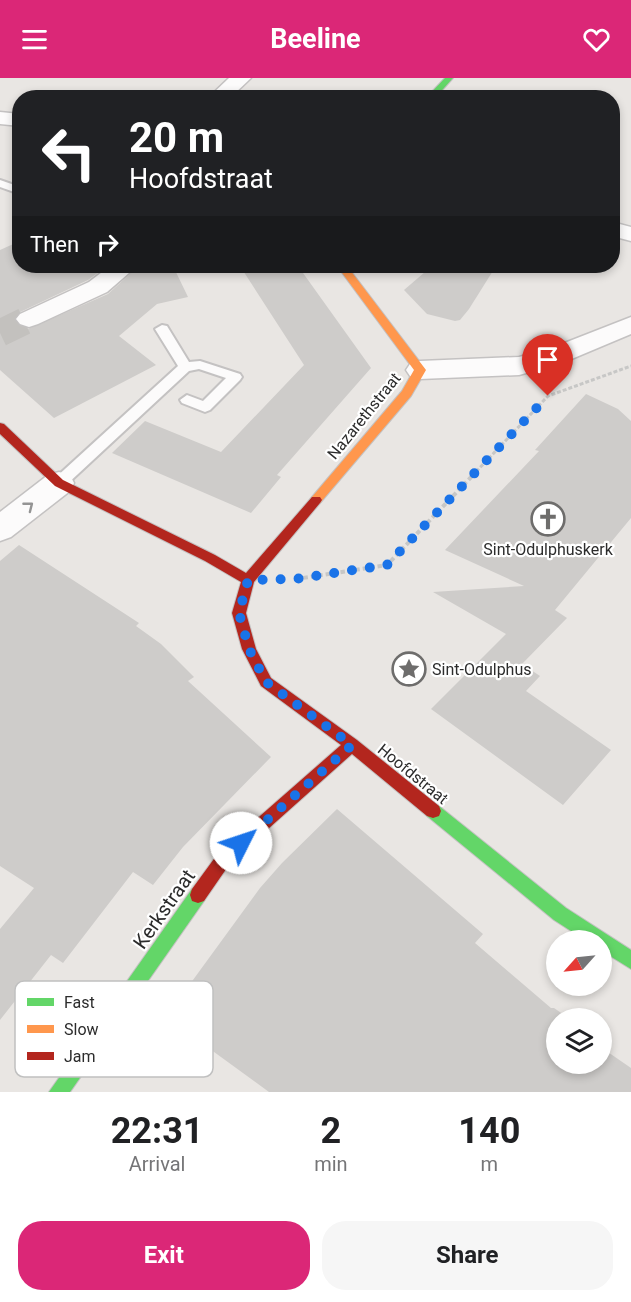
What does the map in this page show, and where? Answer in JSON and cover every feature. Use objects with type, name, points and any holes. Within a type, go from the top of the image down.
[{"type":"street","points":[[227,90],[241,78]]},
{"type":"street","points":[[438,90],[449,78]]},
{"type":"street","points":[[29,319],[98,287],[116,273]]},
{"type":"street","name":"Nazarethstraat","points":[[248,580],[407,393],[420,370],[347,273]]},
{"type":"street","points":[[420,370],[519,366],[553,357],[631,325]]},
{"type":"street","points":[[0,427],[59,483],[210,558],[248,580]]},
{"type":"street","points":[[0,529],[59,483]]},
{"type":"street","name":"Hoofdstraat","points":[[248,580],[239,613],[249,649],[266,682],[352,745],[560,914],[584,930]]},
{"type":"street","name":"Kerkstraat","points":[[137,981],[225,857],[352,745]]},
{"type":"street","name":"Hoofdstraat","points":[[612,948],[631,960]]},
{"type":"street","name":"Kerkstraat","points":[[59,1092],[70,1077]]},
{"type":"lane","points":[[162,329],[185,367]]},
{"type":"lane","points":[[59,483],[185,367],[200,365],[235,377],[205,407],[187,400]]},
{"type":"path","points":[[248,580],[295,579],[387,565],[548,396],[631,366]]},
{"type":"building","points":[[12,245],[12,273],[98,273],[88,280],[18,313],[14,320],[19,326],[28,329],[108,294],[131,273],[176,273],[188,297],[157,304],[119,336],[156,365],[54,418],[0,370],[0,250]]},
{"type":"building","points":[[245,273],[303,273],[371,368],[277,475],[281,477],[251,513],[112,453],[145,421],[221,452],[304,365]]},
{"type":"building","points":[[424,273],[492,273],[469,309],[460,320],[455,321],[427,314],[404,290]]},
{"type":"building","name":"Sint-Odulphuskerk","points":[[586,394],[618,409],[631,421],[631,518],[555,610],[567,618],[522,664],[540,676],[526,691],[611,750],[563,805],[431,709],[506,634],[433,592],[524,586],[445,550],[539,451],[535,450]]},
{"type":"building","points":[[19,545],[139,623],[136,626],[161,644],[194,677],[188,681],[271,757],[183,847],[153,885],[133,872],[63,963],[51,955],[31,981],[15,981],[15,1001],[0,1020],[0,929],[34,888],[0,866],[0,561]]},
{"type":"building","points":[[337,809],[483,934],[475,943],[551,1008],[546,1008],[546,1074],[612,1074],[612,1055],[631,1068],[631,1092],[269,1092],[213,1051],[213,981],[192,981],[260,888]]},
{"type":"tunnel","points":[[0,333],[29,319]]},
{"type":"traffic: fast","points":[[438,90],[449,78]]},
{"type":"traffic: fast","points":[[433,811],[560,914],[585,930]]},
{"type":"traffic: fast","points":[[137,981],[198,895]]},
{"type":"traffic: fast","points":[[612,948],[631,960]]},
{"type":"traffic: fast","points":[[59,1092],[70,1077]]},
{"type":"traffic: slow","points":[[316,500],[407,393],[420,370],[347,273]]},
{"type":"traffic: jam","points":[[0,427],[59,483],[210,558],[248,580]]},
{"type":"traffic: jam","points":[[316,500],[248,580],[239,613],[249,649],[266,682],[352,745],[433,811]]},
{"type":"traffic: jam","points":[[198,895],[225,857],[352,745]]},
{"type":"place","name":"Sint-Odulphuskerk","points":[[548,519]]},
{"type":"place","name":"Sint-Odulphus","points":[[409,669]]},
{"type":"route","points":[[241,843],[352,745],[266,682],[249,649],[239,613],[248,580],[295,579],[387,565],[548,396]]}]
